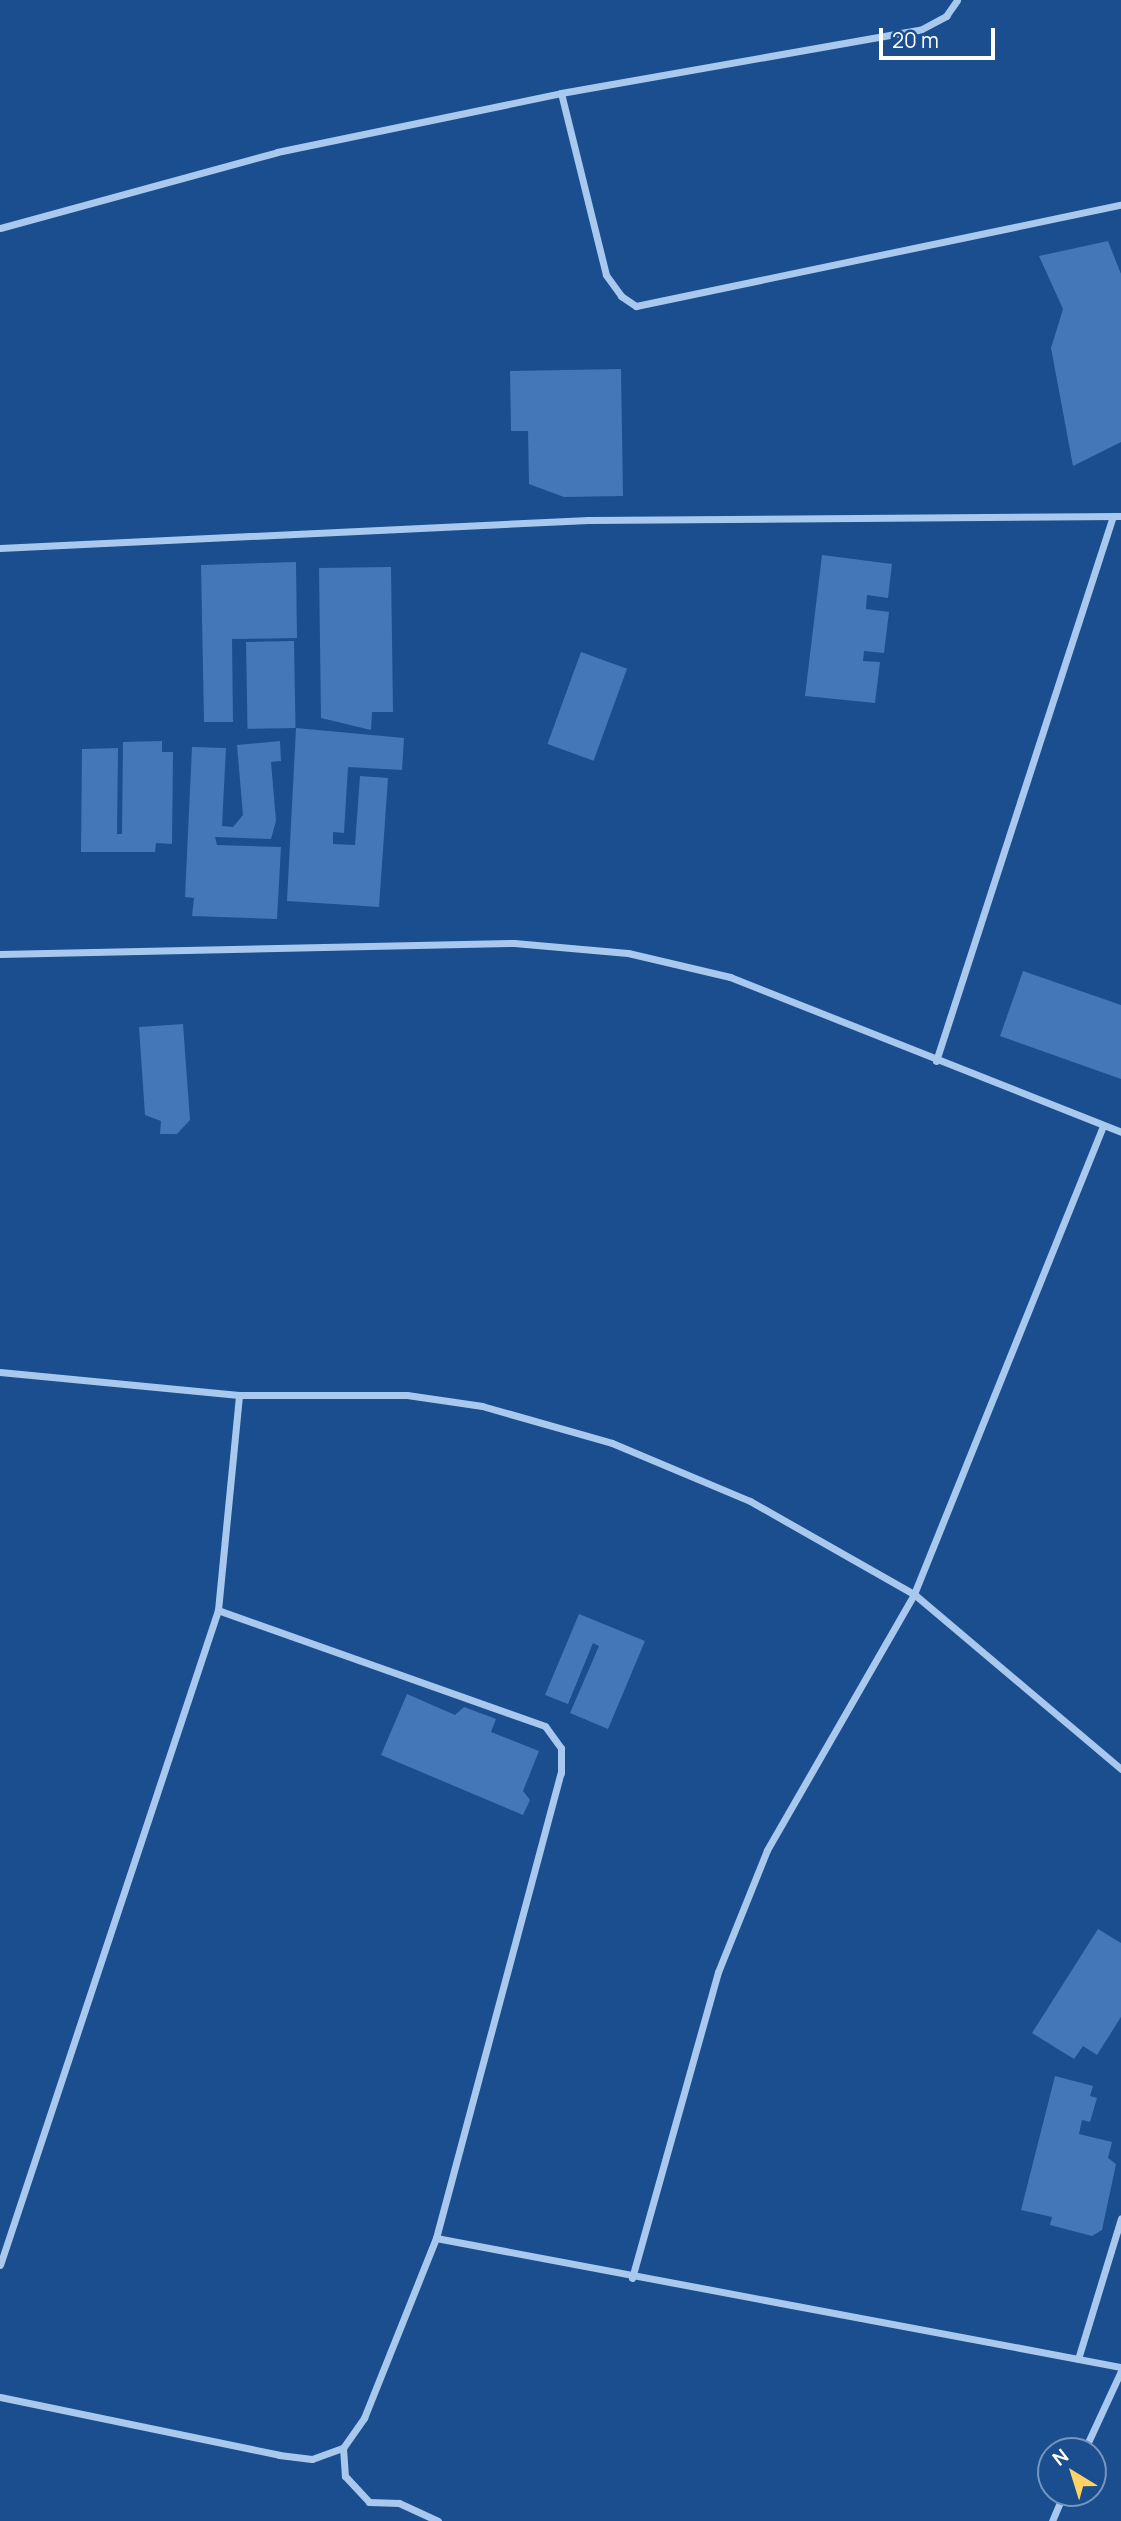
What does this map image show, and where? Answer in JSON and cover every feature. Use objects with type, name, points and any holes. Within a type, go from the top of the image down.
[{"type":"street","points":[[0,228],[277,152],[561,93],[920,30],[946,16],[957,0]]},
{"type":"street","points":[[561,93],[606,275],[621,296],[636,306],[1121,205]]},
{"type":"street","points":[[0,548],[588,520],[1117,516],[936,1061]]},
{"type":"street","points":[[0,954],[514,943],[628,953],[730,977],[936,1061],[1121,1132]]},
{"type":"street","points":[[632,2278],[718,1972],[766,1850],[914,1594],[1103,1126]]},
{"type":"street","points":[[0,1372],[239,1395],[407,1395],[482,1406],[612,1443],[750,1501],[914,1594],[1121,1769]]},
{"type":"street","points":[[0,2265],[218,1610],[239,1395]]},
{"type":"street","points":[[0,2397],[279,2455],[312,2459],[343,2448],[364,2418],[436,2238],[561,1773],[561,1748],[545,1726],[218,1610]]},
{"type":"street","points":[[1078,2359],[1121,2218]]},
{"type":"street","points":[[436,2238],[632,2278],[1121,2369],[1090,2437]]},
{"type":"street","points":[[343,2448],[345,2476],[369,2502],[399,2503],[438,2521]]},
{"type":"building","points":[[1108,241],[1121,274],[1121,442],[1073,466],[1051,348],[1063,309],[1039,256]]},
{"type":"building","points":[[621,369],[623,496],[564,497],[529,484],[528,431],[511,431],[510,371]]},
{"type":"building","points":[[822,555],[892,564],[888,598],[867,595],[866,609],[889,612],[884,653],[864,651],[863,661],[880,662],[875,703],[805,696]]},
{"type":"building","points":[[296,562],[297,638],[232,639],[233,722],[204,722],[201,565]]},
{"type":"building","points":[[391,567],[393,712],[372,712],[371,730],[321,718],[319,568]]},
{"type":"building","points":[[294,641],[296,728],[248,729],[246,642]]},
{"type":"building","points":[[581,652],[627,669],[594,761],[547,744]]},
{"type":"building","points":[[296,728],[404,738],[402,770],[348,767],[344,833],[333,832],[333,844],[355,845],[360,776],[388,778],[379,907],[287,901]]},
{"type":"building","points":[[162,741],[162,752],[173,752],[172,844],[156,843],[155,852],[81,852],[82,749],[118,748],[117,834],[122,834],[123,742]]},
{"type":"building","points":[[280,741],[281,761],[271,762],[276,821],[271,839],[215,837],[217,845],[281,847],[277,919],[192,916],[194,898],[185,897],[192,747],[226,748],[222,826],[233,827],[243,815],[237,745]]},
{"type":"building","points":[[1023,971],[1121,1005],[1121,1079],[1000,1036]]},
{"type":"building","points":[[183,1024],[190,1120],[177,1134],[160,1134],[161,1121],[145,1115],[139,1027]]},
{"type":"building","points":[[579,1614],[645,1641],[608,1729],[570,1713],[599,1646],[593,1643],[568,1704],[545,1695]]},
{"type":"building","points":[[407,1694],[455,1715],[464,1707],[496,1719],[491,1732],[539,1751],[523,1791],[530,1800],[523,1815],[381,1755]]},
{"type":"building","points":[[1098,1929],[1121,1943],[1121,2017],[1097,2055],[1083,2046],[1074,2059],[1032,2033]]},
{"type":"building","points":[[1055,2076],[1093,2086],[1090,2096],[1097,2098],[1090,2122],[1082,2120],[1079,2134],[1112,2142],[1108,2158],[1116,2164],[1102,2230],[1092,2236],[1050,2225],[1052,2217],[1021,2210]]}]
